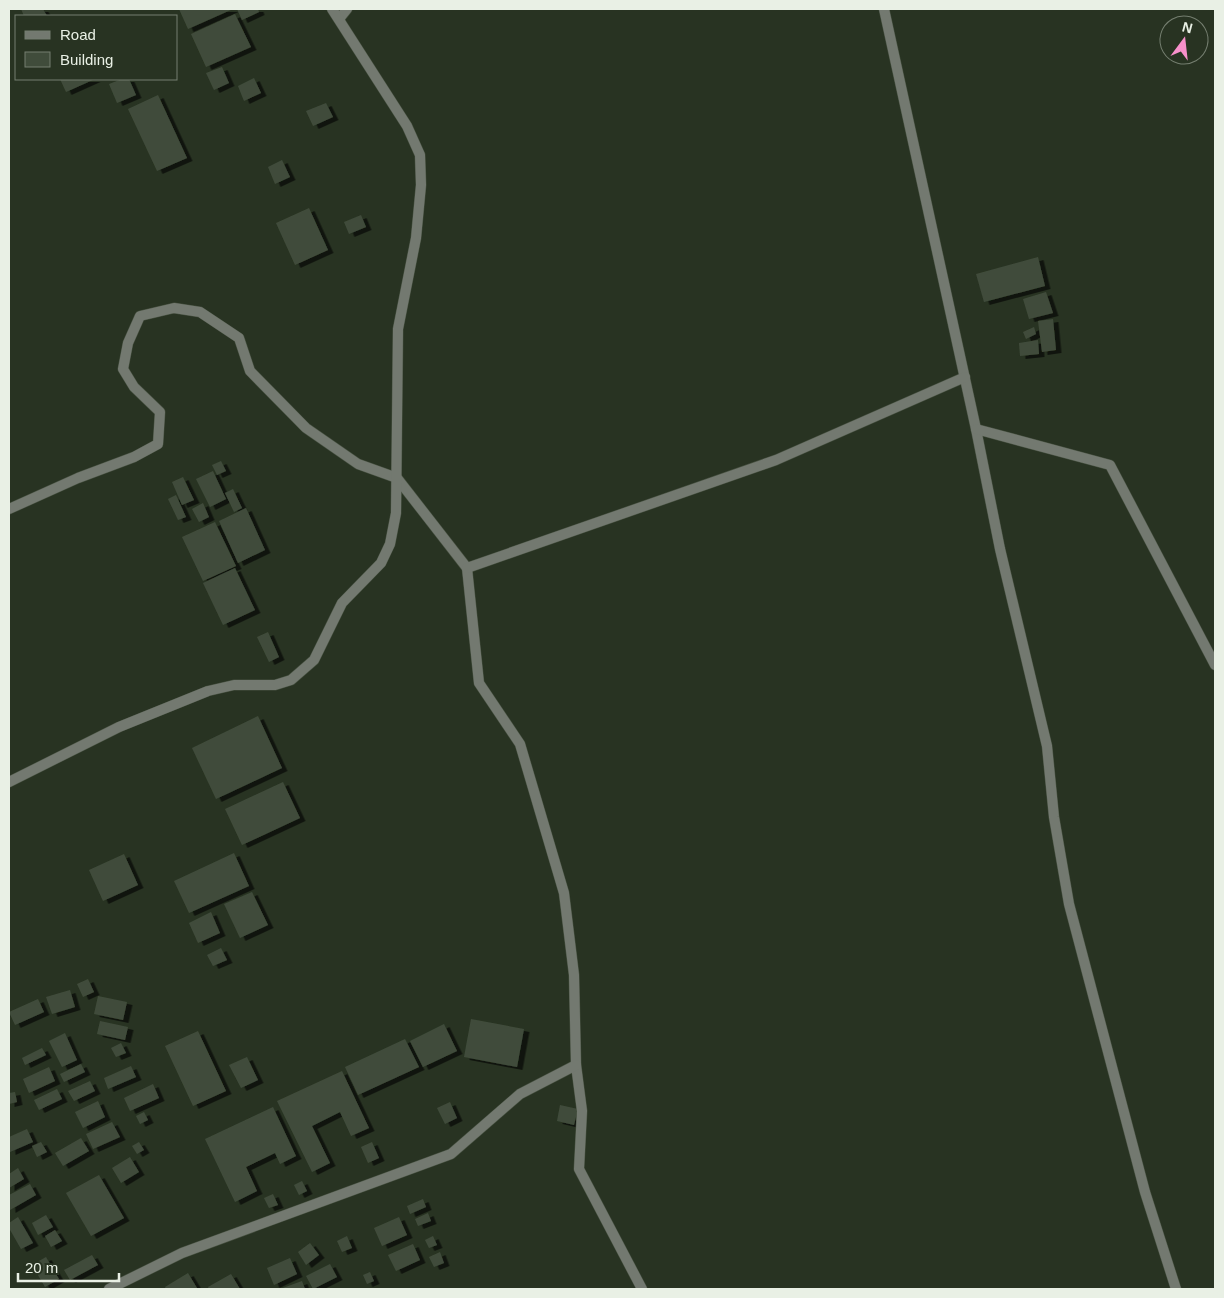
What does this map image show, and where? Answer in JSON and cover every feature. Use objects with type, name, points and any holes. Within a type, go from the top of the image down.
[{"type":"street","points":[[9,782],[119,727],[208,691],[234,685],[275,685],[291,680],[304,671],[314,660],[342,603],[381,563],[390,544],[396,513],[398,329],[416,238],[421,185],[420,155],[407,126],[332,9]]},
{"type":"street","points":[[339,19],[347,9]]},
{"type":"street","points":[[884,9],[965,377],[1000,549],[1047,746],[1054,817],[1069,904],[1145,1192],[1176,1289]]},
{"type":"street","points":[[9,509],[78,478],[134,457],[158,444],[160,412],[134,387],[123,369],[128,343],[140,316],[174,308],[200,312],[239,338],[250,371],[306,428],[358,464],[397,478],[466,568],[479,683],[520,744],[564,894],[574,975],[576,1065],[582,1111],[579,1169],[642,1289]]},
{"type":"street","points":[[466,568],[776,460],[965,377]]},
{"type":"street","points":[[976,429],[1110,464],[1215,665]]},
{"type":"street","points":[[109,1289],[182,1253],[451,1154],[520,1094],[576,1065]]},
{"type":"building","points":[[21,9],[43,9],[46,15],[24,15]]},
{"type":"building","points":[[179,9],[233,9],[188,29]]},
{"type":"building","points":[[237,9],[258,9],[259,12],[242,20]]},
{"type":"building","points":[[235,14],[251,47],[206,67],[191,34]]},
{"type":"building","points":[[222,67],[229,83],[214,90],[206,73]]},
{"type":"building","points":[[254,78],[261,93],[244,101],[238,86]]},
{"type":"building","points":[[60,80],[93,80],[66,92]]},
{"type":"building","points":[[119,80],[129,80],[136,95],[117,103],[109,84]]},
{"type":"building","points":[[158,95],[187,158],[157,171],[128,109]]},
{"type":"building","points":[[326,103],[333,117],[313,126],[306,111]]},
{"type":"building","points":[[282,160],[290,177],[275,184],[268,167]]},
{"type":"building","points":[[309,208],[328,250],[295,265],[276,223]]},
{"type":"building","points":[[361,215],[366,227],[349,234],[344,222]]},
{"type":"building","points":[[1038,257],[1045,286],[984,302],[976,274]]},
{"type":"building","points":[[1046,292],[1053,313],[1029,319],[1023,299]]},
{"type":"building","points":[[1053,319],[1056,350],[1042,352],[1038,321]]},
{"type":"building","points":[[1034,327],[1036,334],[1026,339],[1023,332]]},
{"type":"building","points":[[1038,340],[1039,354],[1020,356],[1019,343]]},
{"type":"building","points":[[221,461],[226,471],[217,475],[212,465]]},
{"type":"building","points":[[213,471],[226,499],[210,507],[196,479]]},
{"type":"building","points":[[183,477],[194,500],[182,505],[172,482]]},
{"type":"building","points":[[233,489],[242,508],[234,512],[225,493]]},
{"type":"building","points":[[176,495],[186,517],[178,520],[168,499]]},
{"type":"building","points":[[203,503],[209,517],[199,522],[192,509]]},
{"type":"building","points":[[246,508],[265,550],[238,563],[219,521]]},
{"type":"building","points":[[215,522],[236,566],[203,581],[182,537]]},
{"type":"building","points":[[235,568],[255,610],[223,625],[203,583]]},
{"type":"building","points":[[268,632],[279,657],[269,662],[257,637]]},
{"type":"building","points":[[258,716],[282,768],[216,799],[192,748]]},
{"type":"building","points":[[283,782],[300,818],[242,845],[225,809]]},
{"type":"building","points":[[234,853],[249,886],[189,913],[174,881]]},
{"type":"building","points":[[124,854],[138,885],[103,901],[89,870]]},
{"type":"building","points":[[252,892],[268,925],[240,938],[224,904]]},
{"type":"building","points":[[211,912],[220,933],[198,943],[189,923]]},
{"type":"building","points":[[221,948],[227,960],[213,966],[207,955]]},
{"type":"building","points":[[88,979],[94,992],[83,997],[77,984]]},
{"type":"building","points":[[70,990],[75,1007],[52,1014],[46,997]]},
{"type":"building","points":[[98,996],[127,1002],[123,1020],[94,1014]]},
{"type":"building","points":[[38,999],[44,1012],[15,1025],[9,1012]]},
{"type":"building","points":[[471,1019],[524,1029],[517,1067],[464,1057]]},
{"type":"building","points":[[100,1021],[128,1027],[125,1040],[97,1034]]},
{"type":"building","points":[[444,1024],[457,1051],[423,1067],[410,1041]]},
{"type":"building","points":[[198,1031],[226,1091],[193,1106],[165,1046]]},
{"type":"building","points":[[65,1033],[77,1060],[62,1067],[49,1041]]},
{"type":"building","points":[[405,1039],[419,1067],[358,1095],[345,1067]]},
{"type":"building","points":[[121,1043],[126,1053],[116,1057],[111,1048]]},
{"type":"building","points":[[42,1048],[46,1055],[25,1065],[22,1058]]},
{"type":"building","points":[[247,1057],[258,1080],[241,1088],[229,1065]]},
{"type":"building","points":[[81,1064],[85,1072],[64,1082],[60,1074]]},
{"type":"building","points":[[131,1066],[136,1077],[108,1089],[104,1078]]},
{"type":"building","points":[[49,1067],[55,1081],[29,1093],[23,1079]]},
{"type":"building","points":[[342,1071],[369,1128],[351,1136],[340,1112],[312,1126],[330,1163],[312,1172],[277,1101]]},
{"type":"building","points":[[90,1081],[95,1091],[74,1101],[68,1091]]},
{"type":"building","points":[[153,1084],[159,1098],[130,1111],[124,1098]]},
{"type":"building","points":[[57,1089],[62,1099],[39,1110],[34,1100]]},
{"type":"building","points":[[15,1092],[17,1102],[9,1104],[9,1093]]},
{"type":"building","points":[[98,1101],[105,1117],[83,1128],[75,1112]]},
{"type":"building","points":[[450,1102],[457,1118],[445,1124],[437,1108]]},
{"type":"building","points":[[560,1105],[578,1109],[574,1125],[557,1121]]},
{"type":"building","points":[[273,1107],[296,1156],[280,1164],[275,1153],[246,1167],[257,1191],[235,1202],[205,1139]]},
{"type":"building","points":[[144,1112],[148,1120],[140,1124],[136,1116]]},
{"type":"building","points":[[112,1122],[120,1137],[93,1149],[86,1134]]},
{"type":"building","points":[[27,1129],[33,1142],[10,1152],[9,1137]]},
{"type":"building","points":[[81,1138],[89,1151],[63,1166],[55,1153]]},
{"type":"building","points":[[41,1142],[47,1152],[37,1157],[32,1146]]},
{"type":"building","points":[[139,1142],[144,1150],[137,1154],[132,1146]]},
{"type":"building","points":[[372,1142],[379,1158],[368,1163],[361,1147]]},
{"type":"building","points":[[130,1157],[139,1172],[121,1183],[112,1168]]},
{"type":"building","points":[[18,1168],[24,1179],[9,1188],[9,1174]]},
{"type":"building","points":[[99,1175],[124,1218],[91,1236],[66,1193]]},
{"type":"building","points":[[302,1181],[307,1191],[299,1195],[294,1185]]},
{"type":"building","points":[[30,1184],[36,1195],[10,1210],[9,1195]]},
{"type":"building","points":[[273,1194],[278,1205],[269,1208],[264,1198]]},
{"type":"building","points":[[423,1199],[426,1207],[410,1214],[407,1206]]},
{"type":"building","points":[[428,1213],[431,1221],[418,1226],[415,1219]]},
{"type":"building","points":[[46,1215],[53,1227],[38,1235],[32,1223]]},
{"type":"building","points":[[18,1217],[33,1243],[21,1249],[9,1228],[9,1223]]},
{"type":"building","points":[[399,1217],[407,1235],[382,1246],[374,1228]]},
{"type":"building","points":[[55,1230],[62,1241],[51,1247],[45,1236]]},
{"type":"building","points":[[347,1236],[352,1248],[342,1252],[337,1241]]},
{"type":"building","points":[[433,1236],[437,1245],[429,1248],[425,1240]]},
{"type":"building","points":[[310,1243],[319,1255],[306,1265],[298,1252]]},
{"type":"building","points":[[413,1244],[420,1260],[396,1271],[388,1255]]},
{"type":"building","points":[[440,1252],[444,1263],[434,1267],[429,1257]]},
{"type":"building","points":[[92,1255],[98,1265],[70,1280],[64,1270]]},
{"type":"building","points":[[46,1257],[59,1279],[45,1287],[32,1265]]},
{"type":"building","points":[[290,1258],[297,1274],[274,1285],[267,1268]]},
{"type":"building","points":[[330,1264],[337,1277],[313,1289],[306,1276]]},
{"type":"building","points":[[370,1272],[374,1281],[367,1284],[363,1275]]},
{"type":"building","points":[[188,1273],[197,1288],[166,1289],[165,1287]]},
{"type":"building","points":[[231,1274],[240,1289],[209,1289],[208,1287]]},
{"type":"building","points":[[302,1281],[305,1289],[280,1289]]}]
